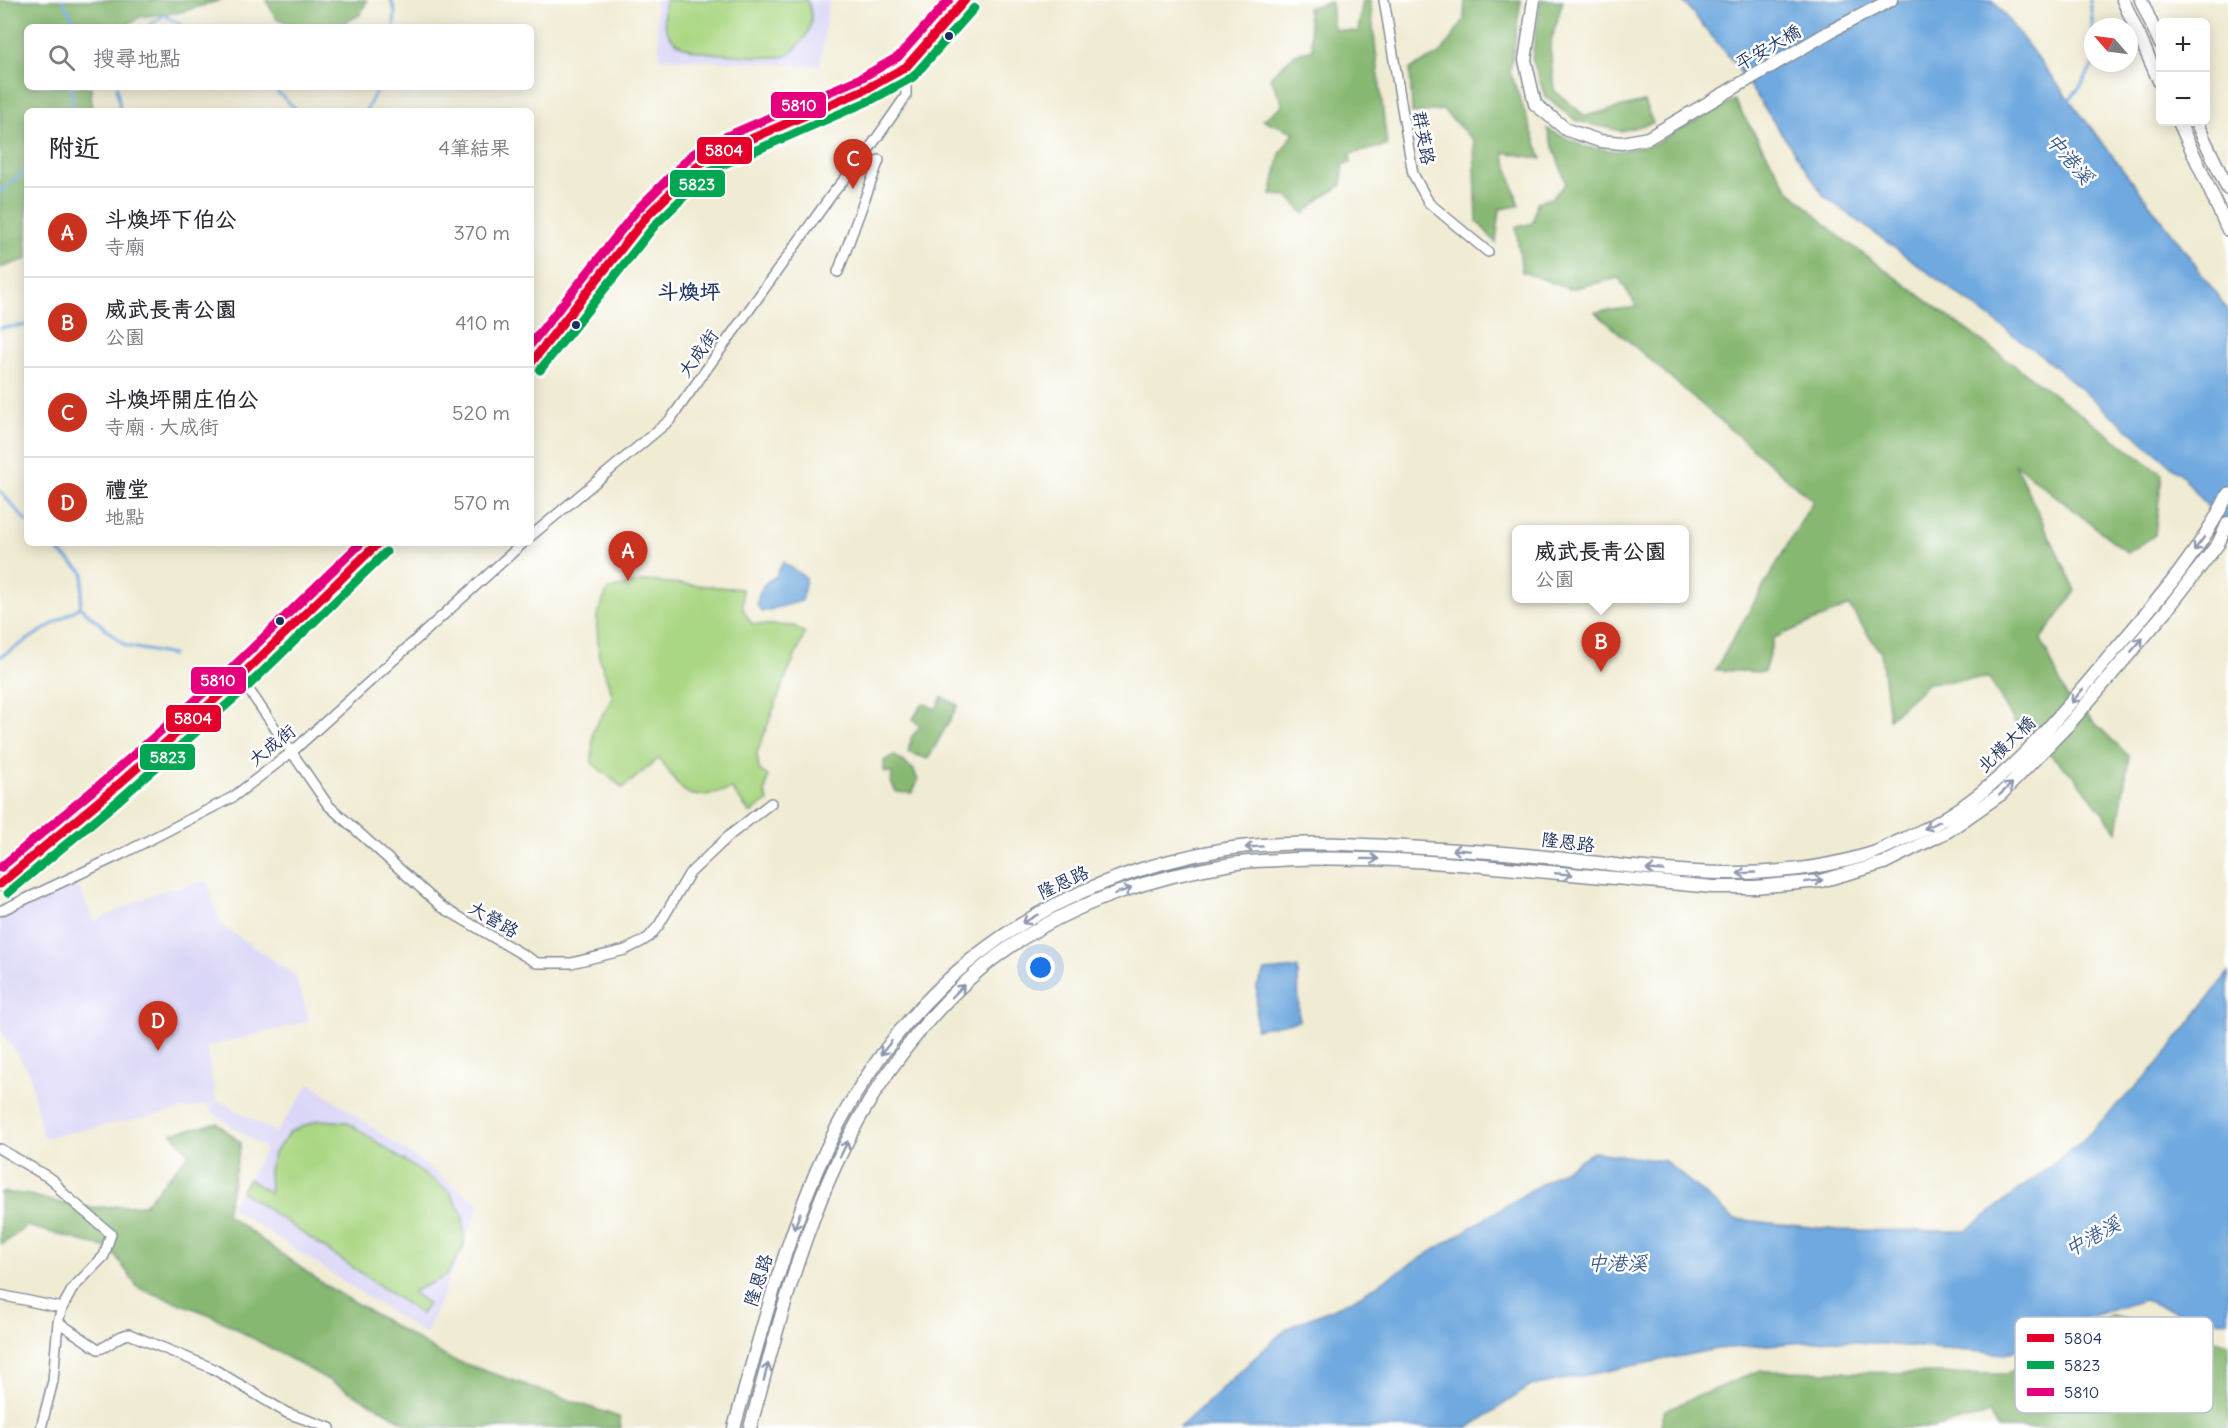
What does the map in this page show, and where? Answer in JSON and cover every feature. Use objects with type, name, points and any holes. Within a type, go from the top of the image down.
[{"type":"main road","points":[[534,359],[647,216],[701,163],[714,155],[866,90],[906,67],[965,0]]},
{"type":"main road","name":"平安大橋","points":[[1534,0],[1525,60],[1535,104],[1567,130],[1600,141],[1622,143],[1648,138],[1831,30],[1891,0]]},
{"type":"main road","points":[[2123,0],[2156,74]]},
{"type":"main road","points":[[2141,0],[2156,34]]},
{"type":"main road","points":[[2181,126],[2228,230]]},
{"type":"main road","points":[[2198,126],[2228,189]]},
{"type":"main road","name":"北橫大橋","points":[[1713,874],[1790,871],[1818,867],[1874,852],[1940,822],[1991,785],[2024,755],[2059,717],[2155,602],[2212,527],[2228,494]]},
{"type":"main road","name":"北橫大橋","points":[[1713,887],[1755,887],[1821,881],[1884,863],[1948,831],[1992,800],[2009,786],[2069,724],[2166,611],[2218,544],[2228,523]]},
{"type":"main road","points":[[0,884],[111,791],[240,677],[375,546]]},
{"type":"main road","name":"隆恩路","points":[[734,1428],[790,1239],[817,1170],[846,1112],[877,1059],[923,1004],[955,972],[1002,935],[1057,903],[1103,883],[1154,865],[1230,849],[1312,843],[1510,854],[1641,869],[1713,874]]},
{"type":"main road","name":"隆恩路","points":[[750,1428],[803,1245],[831,1176],[858,1120],[890,1068],[927,1023],[966,983],[1010,947],[1065,915],[1109,896],[1158,880],[1233,863],[1311,858],[1412,860],[1713,887]]},
{"type":"street","name":"群英路","points":[[1384,0],[1413,174],[1429,203],[1488,252]]},
{"type":"street","name":"大成街","points":[[534,533],[670,420],[833,193],[867,152],[906,96],[906,67]]},
{"type":"street","points":[[838,272],[879,160]]},
{"type":"street","name":"大成街","points":[[0,911],[122,854],[233,797],[293,751],[520,546]]},
{"type":"street","name":"大營路","points":[[240,677],[328,805],[442,908],[537,963],[571,963],[625,950],[650,937],[689,874],[730,835],[771,803]]},
{"type":"street","points":[[0,1149],[53,1180],[63,1193],[111,1234],[104,1256],[73,1288],[62,1308],[58,1322],[53,1381],[41,1428]]},
{"type":"street","points":[[0,1295],[62,1308]]},
{"type":"street","points":[[58,1322],[98,1349],[106,1347],[119,1336],[129,1334],[212,1368],[287,1413],[330,1428]]},
{"type":"shaded area","points":[[655,0],[829,0],[820,66],[660,58]]},
{"type":"shaded area","points":[[207,880],[221,925],[295,975],[310,1021],[206,1047],[216,1099],[210,1109],[206,1105],[43,1138],[29,1071],[0,1030],[0,919],[75,881],[95,921],[160,891]]},
{"type":"shaded area","points":[[310,1083],[480,1204],[426,1335],[230,1207],[266,1149],[210,1111],[218,1100],[276,1133]]},
{"type":"green space","points":[[0,0],[221,0],[181,12],[140,17],[128,24],[24,24],[24,90],[91,90],[92,108],[24,108],[24,260],[0,268]]},
{"type":"green space","points":[[266,0],[367,0],[360,15],[342,24],[291,24],[276,18]]},
{"type":"green space","points":[[665,0],[807,0],[811,25],[805,38],[787,56],[761,57],[693,50],[682,46],[667,30],[664,17]]},
{"type":"green space","points":[[1363,0],[1370,0],[1387,146],[1350,154],[1351,163],[1343,164],[1342,185],[1321,198],[1304,214],[1288,196],[1271,195],[1280,154],[1294,132],[1263,120],[1283,105],[1270,77],[1295,54],[1313,49],[1307,8],[1331,2],[1334,29],[1358,32]]},
{"type":"green space","points":[[1465,0],[1521,0],[1510,72],[1542,159],[1503,152],[1519,206],[1500,209],[1496,243],[1477,221],[1474,141],[1443,110],[1412,113],[1410,69],[1440,54],[1464,20]]},
{"type":"green space","points":[[1541,0],[1563,0],[1550,45],[1554,90],[1585,116],[1644,102],[1653,123],[1621,131],[1577,121],[1545,96],[1532,58]]},
{"type":"green space","points":[[1734,100],[1788,189],[1835,233],[2162,474],[2155,535],[2128,553],[2014,463],[2076,591],[2041,639],[2066,695],[2129,756],[2117,832],[2076,778],[2015,723],[1989,678],[1928,683],[1889,719],[1881,653],[1849,606],[1774,638],[1764,672],[1715,670],[1813,501],[1595,312],[1637,307],[1619,278],[1570,289],[1522,272],[1516,227],[1533,223],[1537,202],[1552,198],[1566,183],[1547,129],[1585,147],[1617,151],[1652,145]]},
{"type":"green space","points":[[645,581],[742,589],[743,610],[752,624],[794,626],[805,633],[757,753],[759,770],[768,776],[765,793],[768,801],[750,813],[732,789],[704,795],[688,793],[659,758],[623,788],[592,763],[593,731],[613,697],[599,657],[597,616],[608,589]]},
{"type":"green space","points":[[942,697],[958,705],[928,759],[908,752],[912,736],[920,727],[913,719],[923,703],[936,709]]},
{"type":"green space","points":[[894,755],[914,770],[918,781],[912,793],[896,792],[891,782],[892,773],[884,772],[884,761]]},
{"type":"green space","points":[[319,1120],[347,1122],[449,1191],[463,1215],[464,1246],[446,1276],[412,1292],[428,1304],[421,1314],[241,1191],[249,1179],[270,1193],[269,1170],[274,1153],[290,1132]]},
{"type":"green space","points":[[217,1123],[241,1143],[226,1214],[325,1285],[448,1358],[619,1417],[621,1428],[415,1428],[211,1315],[138,1288],[111,1249],[27,1226],[3,1244],[0,1243],[0,1192],[25,1194],[81,1208],[144,1205],[189,1154],[172,1133]]},
{"type":"green space","points":[[2213,1340],[2228,1343],[2228,1428],[1997,1428],[1989,1414],[1932,1428],[1660,1428],[1665,1410],[1758,1371],[2006,1374],[2015,1369],[2015,1413],[2213,1413]]},
{"type":"water","name":"中港溪","points":[[1682,0],[1993,0],[2178,241],[2228,310],[2228,532],[2183,476],[2042,356],[1824,196],[1734,63]]},
{"type":"water","points":[[783,562],[806,578],[802,601],[762,612],[757,605],[760,592],[767,582],[775,577]]},
{"type":"water","points":[[1298,968],[1299,1021],[1256,1029],[1257,986],[1265,971]]},
{"type":"water","name":"中港溪","points":[[2228,973],[2228,1321],[2213,1319],[2213,1317],[2190,1317],[2144,1300],[2089,1317],[2015,1317],[2015,1350],[2006,1354],[1832,1340],[1717,1349],[1531,1386],[1468,1428],[1179,1428],[1287,1328],[1351,1301],[1593,1152],[1665,1161],[1734,1219],[1838,1230],[1966,1231],[2081,1142],[2158,1064]]},
{"type":"waterway","points":[[62,0],[76,24]]},
{"type":"waterway","points":[[391,0],[395,12],[394,24]]},
{"type":"waterway","points":[[2090,0],[2092,18]]},
{"type":"waterway","points":[[151,24],[164,15],[179,24]]},
{"type":"waterway","points":[[2068,101],[2089,72]]},
{"type":"waterway","points":[[71,90],[72,108]]},
{"type":"waterway","points":[[117,90],[120,108]]},
{"type":"waterway","points":[[275,90],[295,108]]},
{"type":"waterway","points":[[368,108],[376,90]]},
{"type":"waterway","points":[[0,192],[24,172]]},
{"type":"waterway","points":[[0,328],[24,325]]},
{"type":"waterway","points":[[0,491],[24,519]]},
{"type":"waterway","points":[[0,657],[80,607],[84,573],[52,546]]},
{"type":"waterway","points":[[80,607],[126,646],[172,655]]},
{"type":"transit line","name":"5810","points":[[534,340],[638,209],[693,154],[709,144],[861,78],[898,57],[949,0]]},
{"type":"transit line","name":"5804","points":[[534,359],[647,216],[701,163],[714,155],[866,89],[906,67],[965,0]]},
{"type":"transit line","name":"5823","points":[[540,370],[656,224],[708,173],[871,100],[913,77],[974,8]]},
{"type":"transit line","name":"5810","points":[[0,868],[103,782],[232,668],[358,546]]},
{"type":"transit line","name":"5804","points":[[0,884],[111,791],[240,677],[375,546]]},
{"type":"transit line","name":"5823","points":[[8,893],[119,800],[248,686],[386,552]]},
{"type":"place","name":"斗煥坪開庄伯公","points":[[853,189]]},
{"type":"place","name":"斗煥坪下伯公","points":[[628,581]]},
{"type":"place","name":"威武長青公園","points":[[1601,672]]},
{"type":"place","name":"禮堂","points":[[158,1051]]},
{"type":"district","name":"斗煥坪","points":[[689,291]]}]
